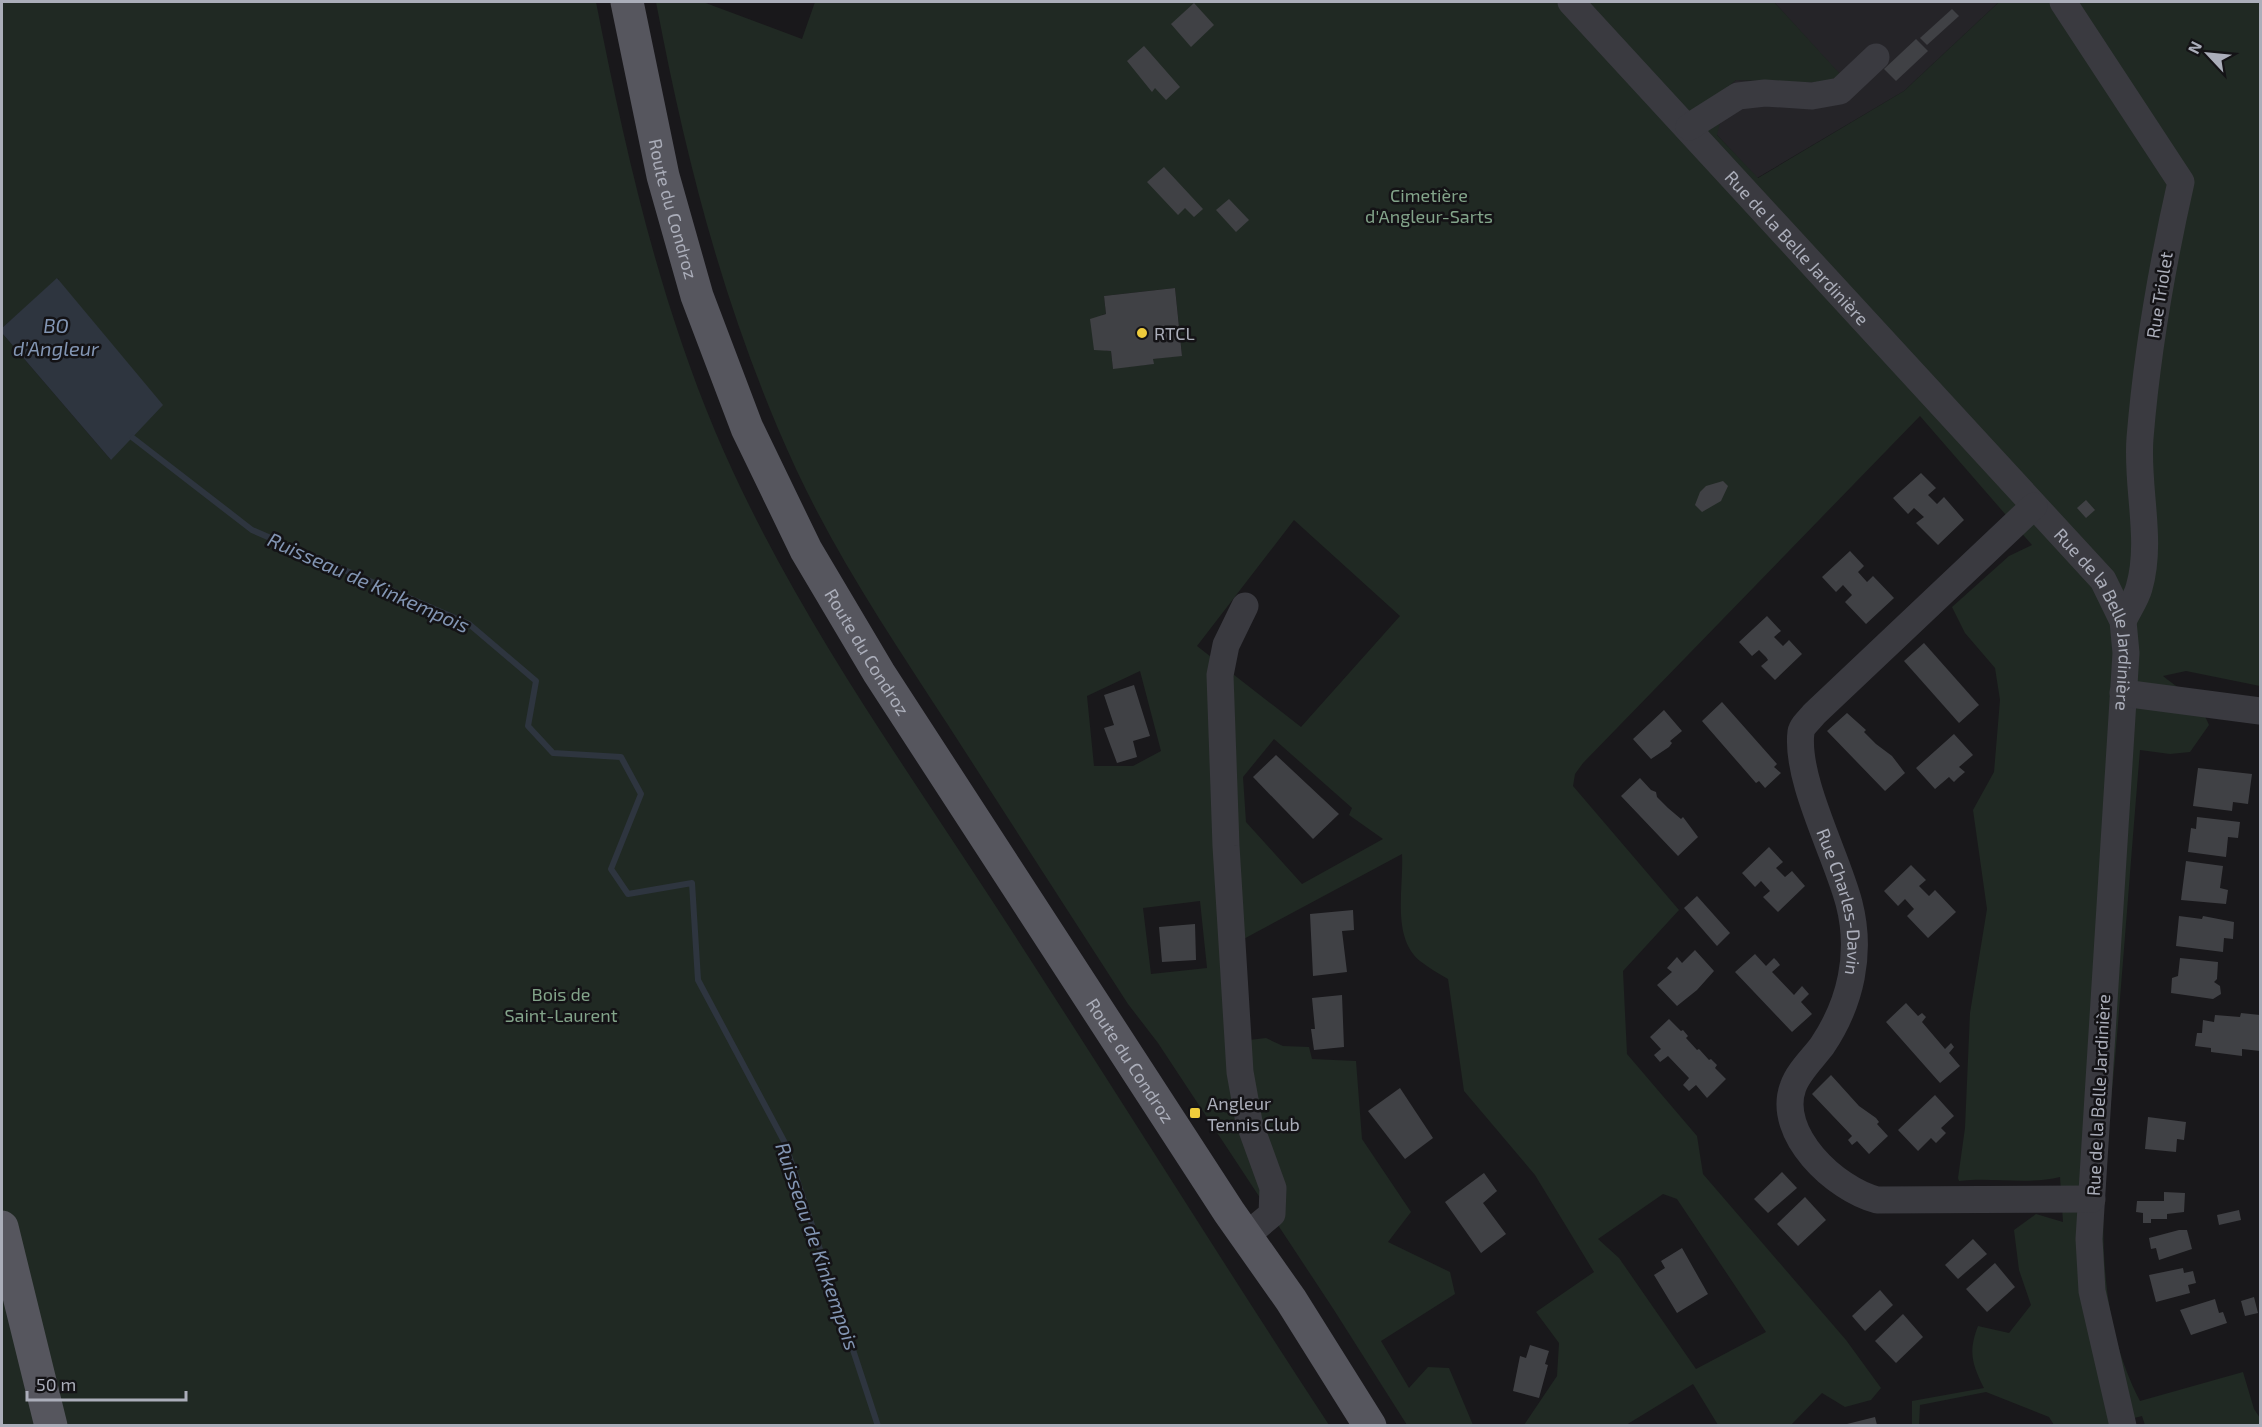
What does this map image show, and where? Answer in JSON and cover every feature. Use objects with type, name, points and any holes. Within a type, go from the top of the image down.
[{"type":"main road","name":"Route du Condroz","points":[[627,2],[655,143],[683,253],[733,396],[774,488],[806,550],[852,629],[1229,1212],[1247,1235],[1370,1425]]},
{"type":"main road","points":[[2,1227],[51,1425]]},
{"type":"street","name":"Rue de la Belle Jardinière","points":[[1571,2],[1689,127],[2103,580],[2123,621],[2126,653],[2089,1239],[2092,1292],[2123,1425]]},
{"type":"street","name":"Rue Triolet","points":[[2063,2],[2181,182],[2160,281],[2140,435],[2138,469],[2145,532],[2139,588],[2123,621]]},
{"type":"street","points":[[1689,127],[1738,96],[1765,93],[1812,96],[1840,91],[1876,57]]},
{"type":"street","name":"Rue Charles-Davin","points":[[2034,506],[1837,692],[1801,730],[1802,751],[1809,784],[1849,902],[1855,954],[1845,1003],[1834,1028],[1793,1085],[1789,1109],[1795,1131],[1804,1144],[1831,1174],[1861,1196],[1877,1200],[2092,1199]]},
{"type":"street","points":[[1245,606],[1226,645],[1220,675],[1226,846],[1240,1072],[1249,1122],[1273,1188],[1272,1214],[1247,1235]]},
{"type":"street","points":[[2123,693],[2260,711]]},
{"type":"shaded area","points":[[1774,2],[1999,2],[1904,91],[1757,178],[1717,135],[1704,106],[1736,80],[1825,83],[1840,75]]},
{"type":"green space","name":"Bois de Saint-Laurent","points":[[2,2],[596,2],[631,166],[676,326],[715,431],[774,554],[842,671],[1329,1425],[2,1425],[2,333],[111,460],[58,278],[2,328]]},
{"type":"green space","name":"Cimetière d'Angleur-Sarts","points":[[656,2],[703,2],[802,39],[815,2],[1774,2],[1841,75],[1825,83],[1736,80],[1705,106],[1720,122],[1717,135],[1758,178],[1904,91],[1999,2],[2260,2],[2260,686],[2186,671],[2163,676],[2195,701],[2209,725],[2190,752],[2170,754],[2140,750],[2103,1221],[2105,1268],[2111,1313],[2122,1358],[2140,1401],[2243,1372],[2254,1409],[2260,1418],[2260,1425],[2145,1425],[2142,1416],[2106,1425],[2054,1425],[2049,1417],[1986,1392],[1920,1405],[1919,1425],[1912,1425],[1912,1401],[1984,1388],[1972,1351],[1978,1326],[2009,1333],[2031,1305],[2019,1270],[2014,1230],[2036,1214],[2063,1222],[2060,1177],[2022,1181],[1959,1181],[1958,1178],[1965,1128],[1970,1013],[1987,909],[1973,810],[1994,772],[2000,700],[1995,668],[1965,633],[1952,607],[2009,556],[2032,545],[1920,416],[1583,763],[1575,774],[1573,786],[1679,910],[1623,971],[1627,1054],[1697,1136],[1703,1174],[1846,1340],[1881,1388],[1871,1400],[1845,1407],[1822,1393],[1791,1425],[1718,1425],[1693,1384],[1626,1425],[1524,1425],[1557,1376],[1559,1343],[1536,1312],[1594,1272],[1535,1175],[1464,1091],[1448,979],[1420,961],[1411,951],[1405,939],[1401,911],[1402,854],[1238,942],[1241,1041],[1266,1038],[1283,1046],[1309,1047],[1312,1059],[1356,1061],[1362,1139],[1411,1212],[1388,1242],[1450,1272],[1455,1294],[1381,1341],[1409,1388],[1428,1367],[1449,1368],[1473,1425],[1407,1425],[1158,1043],[1128,1004],[887,631],[848,568],[812,502],[771,412],[729,297],[695,181]],"holes":[[[1175,288],[1182,355],[1153,359],[1153,364],[1113,368],[1111,351],[1105,349],[1102,315],[1106,314],[1104,296]],[[1294,520],[1400,616],[1301,727],[1197,646]],[[1140,671],[1161,751],[1133,766],[1094,766],[1087,696]],[[1274,739],[1352,808],[1349,815],[1383,839],[1302,884],[1246,822],[1243,777]],[[1200,901],[1207,968],[1151,974],[1143,908]],[[1663,1194],[1677,1199],[1766,1332],[1696,1369],[1619,1258],[1598,1239]]]},
{"type":"water","name":"BO d'Angleur","points":[[57,278],[163,405],[111,460],[2,333],[2,328]]},
{"type":"building","points":[[1194,3],[1214,25],[1191,47],[1171,24]]},
{"type":"building","points":[[1952,9],[1959,16],[1927,45],[1920,38]]},
{"type":"building","points":[[1916,39],[1928,51],[1896,81],[1884,69]]},
{"type":"building","points":[[1144,46],[1180,87],[1166,100],[1155,88],[1152,92],[1127,61]]},
{"type":"building","points":[[1164,167],[1203,209],[1194,217],[1185,208],[1178,215],[1147,182]]},
{"type":"building","points":[[1229,199],[1249,220],[1236,232],[1216,210]]},
{"type":"building","name":"RTCL","points":[[1175,288],[1182,356],[1153,359],[1154,364],[1113,369],[1111,351],[1094,350],[1090,319],[1106,314],[1104,296]]},
{"type":"building","points":[[1921,473],[1936,488],[1928,495],[1937,504],[1944,497],[1964,520],[1938,545],[1916,523],[1924,517],[1914,508],[1908,514],[1893,498]]},
{"type":"building","points":[[1723,481],[1728,486],[1721,501],[1702,512],[1695,505],[1700,492],[1706,486]]},
{"type":"building","points":[[2086,500],[2095,510],[2086,518],[2077,508]]},
{"type":"building","points":[[1850,551],[1864,566],[1858,572],[1867,582],[1873,576],[1894,598],[1866,624],[1845,602],[1852,595],[1843,585],[1836,592],[1822,577]]},
{"type":"building","points":[[1767,616],[1781,631],[1774,637],[1783,646],[1789,640],[1802,654],[1775,680],[1761,666],[1768,660],[1766,657],[1759,650],[1752,656],[1739,642]]},
{"type":"building","points":[[1924,643],[1979,705],[1959,723],[1904,661]]},
{"type":"building","points":[[1134,685],[1150,736],[1133,741],[1137,757],[1117,763],[1104,728],[1114,725],[1104,695]]},
{"type":"building","points":[[1722,702],[1777,764],[1774,767],[1781,773],[1765,788],[1759,781],[1756,783],[1702,721]]},
{"type":"building","points":[[1664,710],[1682,731],[1670,741],[1672,743],[1669,747],[1651,759],[1633,739]]},
{"type":"building","points":[[1847,713],[1866,730],[1864,732],[1876,744],[1892,756],[1905,773],[1885,791],[1827,731]]},
{"type":"building","points":[[1954,734],[1973,755],[1959,767],[1965,772],[1954,782],[1949,777],[1935,789],[1916,768]]},
{"type":"building","points":[[1276,755],[1339,814],[1313,839],[1253,777]]},
{"type":"building","points":[[2198,768],[2252,774],[2248,804],[2233,802],[2232,811],[2193,806]]},
{"type":"building","points":[[1640,778],[1656,792],[1657,797],[1668,808],[1681,819],[1683,817],[1698,837],[1678,856],[1621,796]]},
{"type":"building","points":[[2197,817],[2240,822],[2238,838],[2228,837],[2226,857],[2188,852],[2191,828],[2196,829]]},
{"type":"building","points":[[1769,847],[1783,862],[1776,868],[1785,877],[1792,871],[1805,886],[1778,912],[1763,897],[1770,891],[1761,881],[1755,887],[1742,873]]},
{"type":"building","points":[[2186,861],[2223,866],[2220,888],[2228,890],[2226,904],[2181,900]]},
{"type":"building","points":[[1911,865],[1926,880],[1919,886],[1929,896],[1935,890],[1956,912],[1928,938],[1907,916],[1914,909],[1905,899],[1898,906],[1884,891]]},
{"type":"building","points":[[1697,896],[1730,933],[1717,946],[1684,908]]},
{"type":"building","points":[[1353,910],[1354,930],[1342,931],[1347,972],[1313,976],[1310,914]]},
{"type":"building","points":[[2179,916],[2202,919],[2203,916],[2234,922],[2233,939],[2224,938],[2223,952],[2176,946]]},
{"type":"building","points":[[1195,924],[1196,960],[1162,962],[1159,927]]},
{"type":"building","points":[[1695,950],[1714,971],[1697,990],[1677,1006],[1657,985],[1672,972],[1667,968],[1677,957],[1682,963]]},
{"type":"building","points":[[1755,954],[1766,966],[1774,958],[1777,961],[1780,965],[1772,972],[1794,995],[1802,986],[1809,994],[1801,1002],[1812,1014],[1792,1032],[1735,972]]},
{"type":"building","points":[[2180,958],[2218,962],[2217,979],[2214,982],[2220,986],[2221,994],[2213,999],[2171,993],[2172,978],[2178,976]]},
{"type":"building","points":[[1342,995],[1344,1047],[1314,1050],[1311,1029],[1315,1029],[1312,998]]},
{"type":"building","points":[[1906,1003],[1918,1016],[1922,1013],[1926,1017],[1922,1022],[1945,1049],[1951,1043],[1954,1047],[1949,1053],[1960,1066],[1940,1083],[1886,1022]]},
{"type":"building","points":[[2241,1013],[2260,1015],[2260,1051],[2242,1049],[2242,1056],[2211,1052],[2211,1048],[2195,1046],[2197,1033],[2202,1033],[2203,1020],[2214,1022],[2215,1015],[2240,1017]]},
{"type":"building","points":[[1669,1019],[1681,1031],[1683,1030],[1688,1036],[1686,1038],[1697,1050],[1699,1049],[1717,1065],[1715,1068],[1726,1079],[1707,1098],[1696,1085],[1689,1091],[1683,1085],[1689,1078],[1668,1056],[1660,1062],[1654,1055],[1661,1049],[1650,1037]]},
{"type":"building","points":[[1831,1075],[1859,1106],[1876,1118],[1879,1122],[1877,1124],[1888,1136],[1869,1154],[1857,1141],[1852,1145],[1848,1140],[1852,1136],[1812,1094]]},
{"type":"building","points":[[1400,1088],[1433,1138],[1405,1159],[1368,1111]]},
{"type":"building","points":[[1935,1095],[1954,1116],[1941,1128],[1946,1133],[1936,1143],[1931,1138],[1918,1151],[1898,1130]]},
{"type":"building","points":[[2148,1117],[2186,1122],[2184,1140],[2177,1139],[2176,1152],[2145,1149]]},
{"type":"building","points":[[1782,1172],[1797,1188],[1768,1213],[1754,1199]]},
{"type":"building","points":[[1484,1173],[1497,1191],[1483,1203],[1506,1234],[1481,1253],[1445,1202]]},
{"type":"building","points":[[2164,1192],[2185,1193],[2184,1212],[2167,1214],[2167,1219],[2151,1219],[2151,1223],[2143,1223],[2143,1213],[2136,1212],[2137,1201],[2164,1201]]},
{"type":"building","points":[[1805,1197],[1826,1220],[1798,1246],[1777,1224]]},
{"type":"building","points":[[2239,1210],[2241,1220],[2219,1225],[2217,1215]]},
{"type":"building","points":[[2187,1230],[2192,1249],[2159,1260],[2156,1248],[2151,1249],[2149,1238]]},
{"type":"building","points":[[1973,1239],[1987,1254],[1958,1279],[1945,1265]]},
{"type":"building","points":[[1682,1248],[1708,1294],[1677,1313],[1654,1275],[1665,1268],[1661,1261]]},
{"type":"building","points":[[1995,1263],[2015,1287],[1987,1312],[1966,1289]]},
{"type":"building","points":[[2183,1268],[2184,1273],[2193,1271],[2196,1283],[2188,1285],[2190,1293],[2156,1302],[2149,1275]]},
{"type":"building","points":[[1880,1290],[1893,1305],[1865,1331],[1852,1316]]},
{"type":"building","points":[[2254,1297],[2258,1313],[2245,1316],[2241,1301]]},
{"type":"building","points":[[2215,1299],[2219,1313],[2223,1312],[2227,1323],[2191,1335],[2180,1310]]},
{"type":"building","points":[[1903,1314],[1923,1337],[1896,1363],[1875,1341]]},
{"type":"building","points":[[1530,1345],[1549,1351],[1545,1364],[1548,1365],[1539,1398],[1513,1391],[1520,1356],[1526,1358]]},
{"type":"building","points":[[1875,1417],[1877,1425],[1843,1425]]},
{"type":"waterway","name":"Ruisseau de Kinkempois","points":[[133,438],[252,530],[469,624],[536,681],[528,726],[553,753],[621,757],[641,794],[611,869],[628,894],[692,883],[698,980],[785,1143],[878,1426]]},
{"type":"place","name":"RTCL","points":[[1142,333]]},
{"type":"place","name":"Angleur Tennis Club","points":[[1195,1113]]}]
